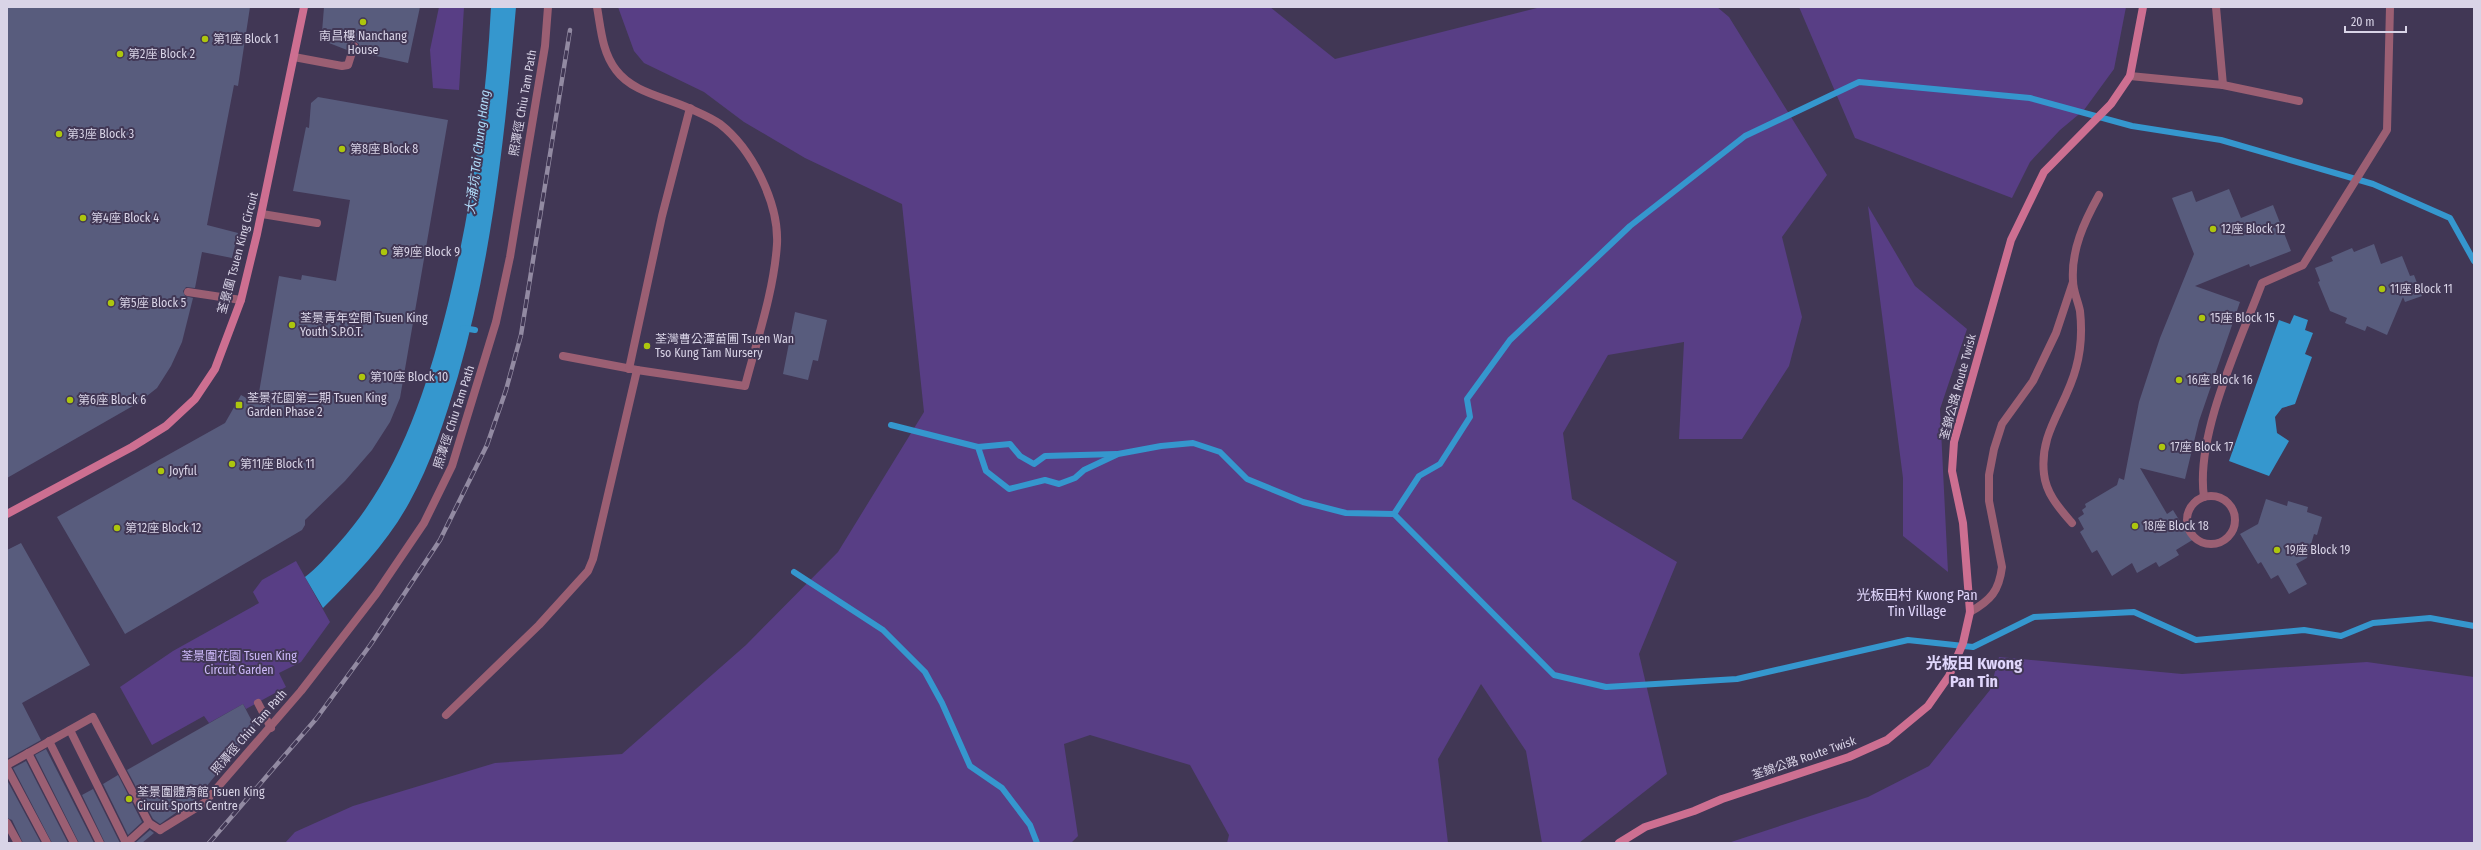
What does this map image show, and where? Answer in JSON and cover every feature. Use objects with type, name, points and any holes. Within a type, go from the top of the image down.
[{"type":"main road","name":"荃景圍 Tsuen King Circuit","points":[[7,514],[132,447],[166,426],[195,399],[214,369],[241,300],[262,214],[304,7]]},
{"type":"main road","name":"荃錦公路 Route Twisk","points":[[1619,843],[1645,827],[1694,811],[1722,799],[1849,757],[1886,740],[1928,706],[1949,676],[1963,643],[1970,612],[1964,523],[1952,470],[1954,442],[2011,240],[2044,172],[2111,104],[2130,76],[2143,7]]},
{"type":"street","name":"照潭徑 Chiu Tam Path","points":[[149,822],[160,830],[204,803],[271,728],[376,594],[424,523],[452,466],[496,322],[510,257],[545,46],[548,7]]},
{"type":"street","points":[[562,356],[633,370],[745,386],[769,291],[777,243],[773,210],[764,181],[734,136],[719,123],[690,108],[632,85],[617,71],[606,54],[597,7]]},
{"type":"street","points":[[2216,7],[2223,84]]},
{"type":"street","points":[[2204,497],[2202,472],[2206,447],[2224,382],[2262,283],[2303,265],[2387,130],[2390,7]]},
{"type":"street","points":[[294,57],[342,66],[348,65],[351,60],[354,46]]},
{"type":"street","points":[[2130,76],[2223,84],[2299,102]]},
{"type":"street","points":[[446,715],[539,625],[588,571],[593,559],[633,370],[662,216],[690,108]]},
{"type":"street","points":[[1970,612],[1987,602],[1998,587],[2001,576],[2002,567],[1990,501],[1989,475],[1994,449],[2002,424],[2033,381],[2056,333],[2072,282],[2075,252],[2084,222],[2099,196]]},
{"type":"street","points":[[262,214],[317,223]]},
{"type":"street","points":[[2072,282],[2080,310],[2080,339],[2076,368],[2043,447],[2044,475],[2054,502],[2072,523]]},
{"type":"street","points":[[188,292],[241,300]]},
{"type":"street","points":[[2204,497],[2220,498],[2233,509],[2235,517],[2232,533],[2219,543],[2202,542],[2190,531],[2188,515],[2191,507],[2204,497]]},
{"type":"street","points":[[258,702],[271,728]]},
{"type":"street","points":[[7,764],[93,717],[149,822],[127,843],[70,730]]},
{"type":"street","points":[[49,741],[100,843]]},
{"type":"street","points":[[28,753],[74,843]]},
{"type":"street","points":[[7,768],[47,843]]},
{"type":"street","points":[[7,823],[18,843]]},
{"type":"green space","points":[[439,7],[464,7],[459,90],[433,88],[430,50]]},
{"type":"green space","points":[[618,7],[1270,7],[1335,59],[1541,7],[1717,7],[1729,17],[1827,175],[1782,237],[1802,317],[1789,366],[1742,439],[1679,439],[1684,342],[1608,355],[1563,433],[1572,499],[1677,562],[1639,654],[1667,774],[1579,843],[1542,843],[1526,751],[1481,684],[1438,759],[1448,843],[1227,843],[1229,835],[1190,765],[1090,735],[1064,744],[1078,836],[1071,843],[285,843],[295,832],[353,806],[495,763],[622,754],[746,645],[838,552],[924,412],[902,204],[805,158],[744,122],[704,92],[644,63],[634,51]]},
{"type":"green space","points":[[1799,7],[2126,7],[2114,69],[2084,110],[2060,130],[2030,162],[2012,198],[1855,138]]},
{"type":"green space","points":[[1868,206],[1915,286],[1967,329],[1940,409],[1948,572],[1903,536],[1903,478]]},
{"type":"green space","name":"荃景圍花園 Tsuen King Circuit Garden","points":[[296,561],[330,622],[301,662],[279,673],[286,687],[246,709],[243,704],[209,723],[204,716],[152,745],[120,687],[173,651],[259,603],[253,592],[262,580]]},
{"type":"green space","points":[[1999,657],[2182,674],[2367,662],[2474,677],[2474,843],[1728,843],[1868,797],[1929,766],[1990,690]]},
{"type":"water","points":[[491,7],[516,7],[502,147],[489,238],[470,330],[458,376],[443,425],[431,457],[409,503],[381,545],[323,608],[305,577],[318,566],[338,544],[360,517],[378,489],[395,460],[408,430],[421,398],[431,366],[449,300],[465,228],[482,118]]},
{"type":"water","points":[[2294,315],[2308,320],[2305,330],[2313,333],[2305,354],[2312,357],[2295,404],[2282,408],[2275,417],[2277,433],[2289,441],[2269,476],[2229,461],[2279,320],[2290,324]]},
{"type":"building","points":[[7,7],[250,7],[238,86],[234,85],[207,225],[238,233],[232,258],[202,252],[195,288],[186,287],[183,291],[185,296],[193,298],[182,342],[171,366],[157,388],[138,403],[7,478]]},
{"type":"building","points":[[324,7],[420,7],[408,63],[358,52],[359,44],[355,41],[350,42],[347,50],[329,43],[322,32]]},
{"type":"building","points":[[318,97],[448,120],[400,398],[390,422],[372,450],[345,481],[305,520],[305,525],[302,530],[125,634],[57,517],[225,423],[241,395],[257,404],[279,276],[301,280],[302,275],[336,281],[350,200],[293,191],[306,127],[309,128],[311,103]]},
{"type":"building","points":[[2229,189],[2241,218],[2273,205],[2291,251],[2250,267],[2249,264],[2195,286],[2240,302],[2199,421],[2185,479],[2140,468],[2167,514],[2173,510],[2181,523],[2184,521],[2194,539],[2176,550],[2179,555],[2159,567],[2156,562],[2137,573],[2132,563],[2112,576],[2097,550],[2092,553],[2080,532],[2084,529],[2078,518],[2084,514],[2082,510],[2086,507],[2085,504],[2117,485],[2119,478],[2124,480],[2139,402],[2160,338],[2194,254],[2172,198],[2192,191],[2196,202]]},
{"type":"building","name":"11座 Block 11","points":[[2374,244],[2381,264],[2402,256],[2410,276],[2414,275],[2422,296],[2405,302],[2403,297],[2387,335],[2367,326],[2365,331],[2345,323],[2347,318],[2330,311],[2318,282],[2320,281],[2315,268],[2333,261],[2331,257],[2352,248],[2354,252]]},
{"type":"building","points":[[795,312],[827,320],[818,361],[813,360],[808,380],[783,374]]},
{"type":"building","name":"19座 Block 19","points":[[2266,499],[2287,506],[2288,501],[2308,507],[2307,512],[2322,517],[2317,535],[2314,534],[2307,558],[2296,564],[2307,584],[2289,594],[2278,575],[2271,579],[2261,562],[2258,564],[2240,534],[2258,524]]},
{"type":"building","points":[[21,543],[90,665],[22,703],[41,740],[7,759],[7,550]]},
{"type":"building","points":[[243,704],[255,727],[197,798],[160,824],[153,819],[127,770]]},
{"type":"building","points":[[46,749],[94,843],[79,843],[35,755]]},
{"type":"building","points":[[26,761],[68,843],[52,843],[13,768]]},
{"type":"building","points":[[118,775],[142,822],[128,835],[103,784]]},
{"type":"building","points":[[7,780],[41,843],[23,843],[12,820],[7,818]]},
{"type":"building","points":[[93,789],[120,843],[105,843],[82,795]]},
{"type":"building","points":[[150,830],[154,833],[142,843],[135,843]]},
{"type":"waterway","points":[[1394,514],[1419,476],[1440,464],[1470,417],[1467,399],[1510,340],[1630,226],[1745,136],[1859,82],[2030,98],[2132,126],[2221,140],[2373,184],[2450,218],[2474,261]]},
{"type":"waterway","points":[[463,328],[475,330]]},
{"type":"waterway","points":[[891,425],[978,447],[986,471],[1009,489],[1045,480],[1059,484],[1075,478],[1084,470],[1118,454],[1161,446],[1193,443],[1220,452],[1247,479],[1303,502],[1346,513],[1394,514],[1554,675],[1606,687],[1737,679],[1908,640],[1973,647],[2034,617],[2134,612],[2196,640],[2304,630],[2341,636],[2373,623],[2430,618],[2474,626]]},
{"type":"waterway","points":[[978,447],[1010,444],[1020,456],[1034,464],[1045,456],[1116,454]]},
{"type":"waterway","points":[[794,572],[883,630],[925,672],[942,703],[970,766],[1002,788],[1030,825],[1037,843]]},
{"type":"railway","points":[[209,843],[316,719],[371,644],[440,540],[487,445],[506,390],[521,335],[570,30]]},
{"type":"place","name":"南昌樓 Nanchang House","points":[[363,22]]},
{"type":"place","name":"第1座 Block 1","points":[[205,39]]},
{"type":"place","name":"第2座 Block 2","points":[[120,54]]},
{"type":"place","name":"第3座 Block 3","points":[[59,134]]},
{"type":"place","name":"第8座 Block 8","points":[[342,149]]},
{"type":"place","name":"第4座 Block 4","points":[[83,218]]},
{"type":"place","name":"12座 Block 12","points":[[2213,229]]},
{"type":"place","name":"第9座 Block 9","points":[[384,252]]},
{"type":"place","name":"11座 Block 11","points":[[2382,289]]},
{"type":"place","name":"第5座 Block 5","points":[[111,303]]},
{"type":"place","name":"15座 Block 15","points":[[2202,318]]},
{"type":"place","name":"荃景青年空間 Tsuen King Youth S.P.O.T.","points":[[292,325]]},
{"type":"place","name":"荃灣曹公潭苗圃 Tsuen Wan Tso Kung Tam Nursery","points":[[647,346]]},
{"type":"place","name":"第10座 Block 10","points":[[362,377]]},
{"type":"place","name":"16座 Block 16","points":[[2179,380]]},
{"type":"place","name":"第6座 Block 6","points":[[70,400]]},
{"type":"place","name":"荃景花園第二期 Tsuen King Garden Phase 2","points":[[239,405]]},
{"type":"place","name":"17座 Block 17","points":[[2162,447]]},
{"type":"place","name":"第11座 Block 11","points":[[232,464]]},
{"type":"place","name":"Joyful","points":[[161,471]]},
{"type":"place","name":"18座 Block 18","points":[[2135,526]]},
{"type":"place","name":"第12座 Block 12","points":[[117,528]]},
{"type":"place","name":"19座 Block 19","points":[[2277,550]]},
{"type":"place","name":"荃景圍體育館 Tsuen King Circuit Sports Centre","points":[[129,799]]},
{"type":"district","name":"光板田村 Kwong Pan Tin Village","points":[[1917,604]]},
{"type":"district","name":"光板田 Kwong Pan Tin","points":[[1974,672]]},
{"type":"water label","name":"大涌坑 Tai Chung Hang","points":[[477,152]]}]
